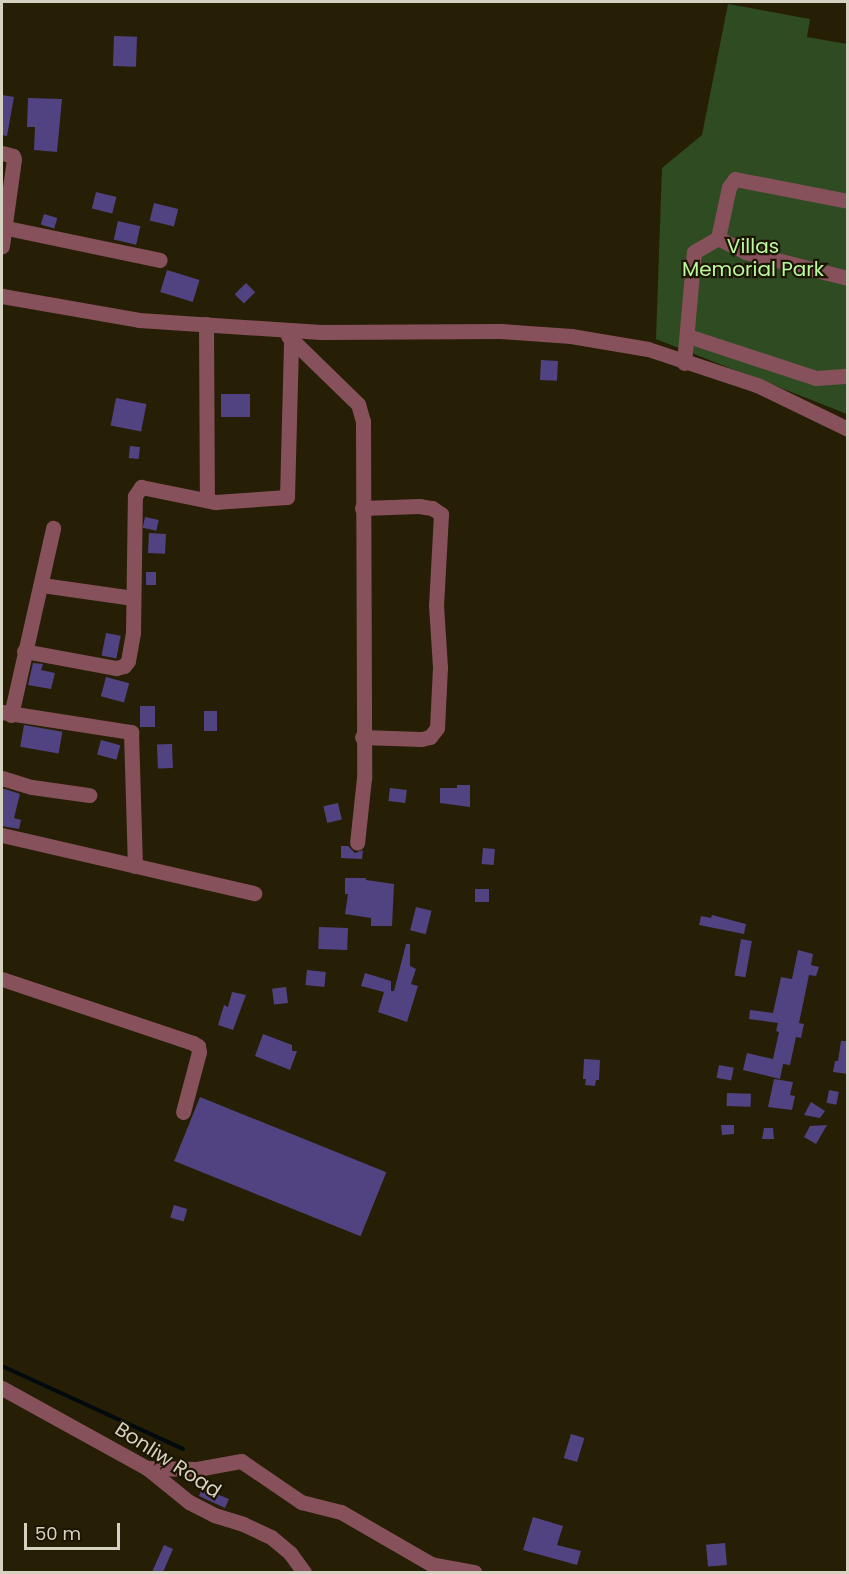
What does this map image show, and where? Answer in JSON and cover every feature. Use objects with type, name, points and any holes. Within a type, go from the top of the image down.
[{"type":"street","points":[[2,153],[14,159],[2,246]]},
{"type":"street","points":[[684,363],[694,252],[718,238],[729,187],[735,178],[848,201]]},
{"type":"street","points":[[3,227],[160,260]]},
{"type":"street","points":[[718,238],[745,252],[848,278]]},
{"type":"street","points":[[2,296],[139,320],[206,324],[286,334],[501,331],[571,336],[648,349],[684,363],[757,385],[848,429]]},
{"type":"street","points":[[206,324],[207,500]]},
{"type":"street","points":[[24,651],[116,668],[124,666],[130,654],[135,496],[138,488],[145,487],[207,500],[236,502],[286,497],[286,334]]},
{"type":"street","points":[[286,334],[358,404],[363,421],[362,737],[364,778],[357,843]]},
{"type":"street","points":[[688,336],[816,378],[848,376]]},
{"type":"street","points":[[362,508],[419,506],[432,508],[441,514],[436,605],[440,667],[437,728],[430,737],[421,739],[362,737]]},
{"type":"street","points":[[53,528],[42,585],[6,713],[131,732],[135,866]]},
{"type":"street","points":[[42,585],[133,598]]},
{"type":"street","points":[[2,778],[32,787],[89,795]]},
{"type":"street","points":[[2,835],[254,893]]},
{"type":"street","points":[[2,979],[193,1042],[198,1046],[199,1052],[183,1112]]},
{"type":"street","name":"Bonliw Road","points":[[2,1388],[147,1468],[189,1502],[214,1515],[243,1524],[271,1537],[290,1553],[304,1572]]},
{"type":"street","points":[[147,1468],[197,1469],[241,1461],[301,1502],[341,1512],[431,1564],[474,1572]]},
{"type":"green space","name":"Villas Memorial Park","points":[[728,4],[810,19],[807,37],[847,44],[847,414],[656,339],[662,168],[702,135]]},
{"type":"building","points":[[114,36],[137,37],[136,67],[113,66]]},
{"type":"building","points":[[2,95],[14,97],[7,136],[2,135]]},
{"type":"building","points":[[28,98],[62,99],[57,152],[34,150],[35,127],[27,127]]},
{"type":"building","points":[[96,192],[116,197],[112,214],[92,208]]},
{"type":"building","points":[[154,203],[178,209],[174,227],[150,220]]},
{"type":"building","points":[[44,214],[57,218],[54,229],[41,225]]},
{"type":"building","points":[[118,221],[140,226],[136,245],[114,240]]},
{"type":"building","points":[[167,270],[200,280],[193,302],[160,292]]},
{"type":"building","points":[[246,283],[255,292],[244,304],[235,294]]},
{"type":"building","points":[[541,360],[558,361],[557,381],[540,380]]},
{"type":"building","points":[[221,394],[250,394],[250,417],[221,417]]},
{"type":"building","points":[[116,398],[146,404],[141,431],[111,425]]},
{"type":"building","points":[[130,446],[140,447],[139,459],[129,458]]},
{"type":"building","points":[[145,517],[159,520],[156,531],[143,528]]},
{"type":"building","points":[[149,533],[166,534],[165,554],[148,553]]},
{"type":"building","points":[[146,572],[156,572],[156,585],[146,585]]},
{"type":"building","points":[[106,633],[121,636],[116,658],[102,656]]},
{"type":"building","points":[[33,663],[43,664],[41,670],[55,673],[51,689],[28,685]]},
{"type":"building","points":[[106,677],[129,683],[124,703],[101,696]]},
{"type":"building","points":[[140,706],[155,706],[155,727],[140,727]]},
{"type":"building","points":[[204,711],[217,711],[217,731],[204,731]]},
{"type":"building","points":[[24,725],[62,732],[59,753],[20,747]]},
{"type":"building","points":[[101,740],[120,745],[116,760],[97,754]]},
{"type":"building","points":[[172,744],[173,768],[158,769],[157,745]]},
{"type":"building","points":[[457,785],[470,785],[470,807],[440,803],[440,788],[457,788]]},
{"type":"building","points":[[2,788],[20,794],[14,818],[21,820],[19,829],[2,826]]},
{"type":"building","points":[[390,788],[407,790],[405,803],[388,801]]},
{"type":"building","points":[[338,803],[342,820],[327,823],[323,806]]},
{"type":"building","points":[[341,846],[348,846],[355,853],[363,850],[362,859],[341,858]]},
{"type":"building","points":[[483,848],[495,849],[494,865],[482,864]]},
{"type":"building","points":[[345,878],[366,878],[366,880],[394,884],[392,926],[371,926],[371,918],[345,914],[348,894],[345,894]]},
{"type":"building","points":[[475,889],[489,889],[489,902],[475,902]]},
{"type":"building","points":[[416,907],[432,911],[426,934],[410,930]]},
{"type":"building","points":[[712,915],[746,924],[744,934],[699,925],[701,916],[711,918]]},
{"type":"building","points":[[319,927],[348,928],[347,950],[318,949]]},
{"type":"building","points":[[741,939],[752,941],[745,977],[735,975]]},
{"type":"building","points":[[406,944],[410,944],[410,966],[416,969],[411,984],[418,986],[407,1022],[378,1012],[384,992],[361,986],[365,973],[391,981],[391,991],[394,991]]},
{"type":"building","points":[[798,950],[813,954],[811,965],[819,967],[816,976],[809,975],[799,1023],[804,1024],[801,1038],[796,1037],[790,1065],[783,1064],[780,1079],[743,1070],[747,1053],[773,1059],[779,1032],[776,1031],[778,1023],[749,1019],[750,1010],[773,1013],[781,977],[792,979]]},
{"type":"building","points":[[307,970],[326,972],[324,987],[305,985]]},
{"type":"building","points":[[286,987],[288,1003],[274,1005],[272,989]]},
{"type":"building","points":[[232,992],[246,995],[233,1030],[218,1025],[224,1005],[228,1007]]},
{"type":"building","points":[[263,1034],[292,1045],[292,1051],[297,1051],[290,1070],[255,1056]]},
{"type":"building","points":[[841,1041],[848,1041],[848,1074],[833,1072],[835,1061],[838,1061]]},
{"type":"building","points":[[584,1059],[600,1060],[599,1080],[596,1080],[595,1086],[585,1085]]},
{"type":"building","points":[[719,1065],[734,1068],[731,1081],[717,1078]]},
{"type":"building","points":[[774,1079],[793,1082],[790,1095],[795,1096],[792,1110],[768,1107]]},
{"type":"building","points":[[829,1090],[839,1092],[836,1105],[827,1103]]},
{"type":"building","points":[[727,1093],[751,1094],[751,1107],[727,1106]]},
{"type":"building","points":[[200,1097],[386,1172],[361,1236],[174,1161]]},
{"type":"building","points":[[811,1102],[825,1111],[820,1118],[804,1115]]},
{"type":"building","points":[[721,1125],[734,1125],[734,1134],[722,1135]]},
{"type":"building","points":[[827,1125],[816,1144],[804,1137],[810,1126]]},
{"type":"building","points":[[764,1128],[773,1128],[774,1139],[762,1139]]},
{"type":"building","points":[[174,1205],[187,1209],[184,1222],[170,1217]]},
{"type":"building","points":[[571,1434],[584,1438],[577,1462],[564,1458]]},
{"type":"building","points":[[202,1488],[229,1499],[225,1508],[199,1496]]},
{"type":"building","points":[[533,1517],[563,1526],[557,1545],[581,1551],[577,1565],[523,1550]]},
{"type":"building","points":[[725,1543],[727,1565],[708,1567],[706,1545]]},
{"type":"building","points":[[164,1545],[173,1549],[163,1572],[152,1572]]},
{"type":"waterway","points":[[2,1366],[183,1449]]}]
